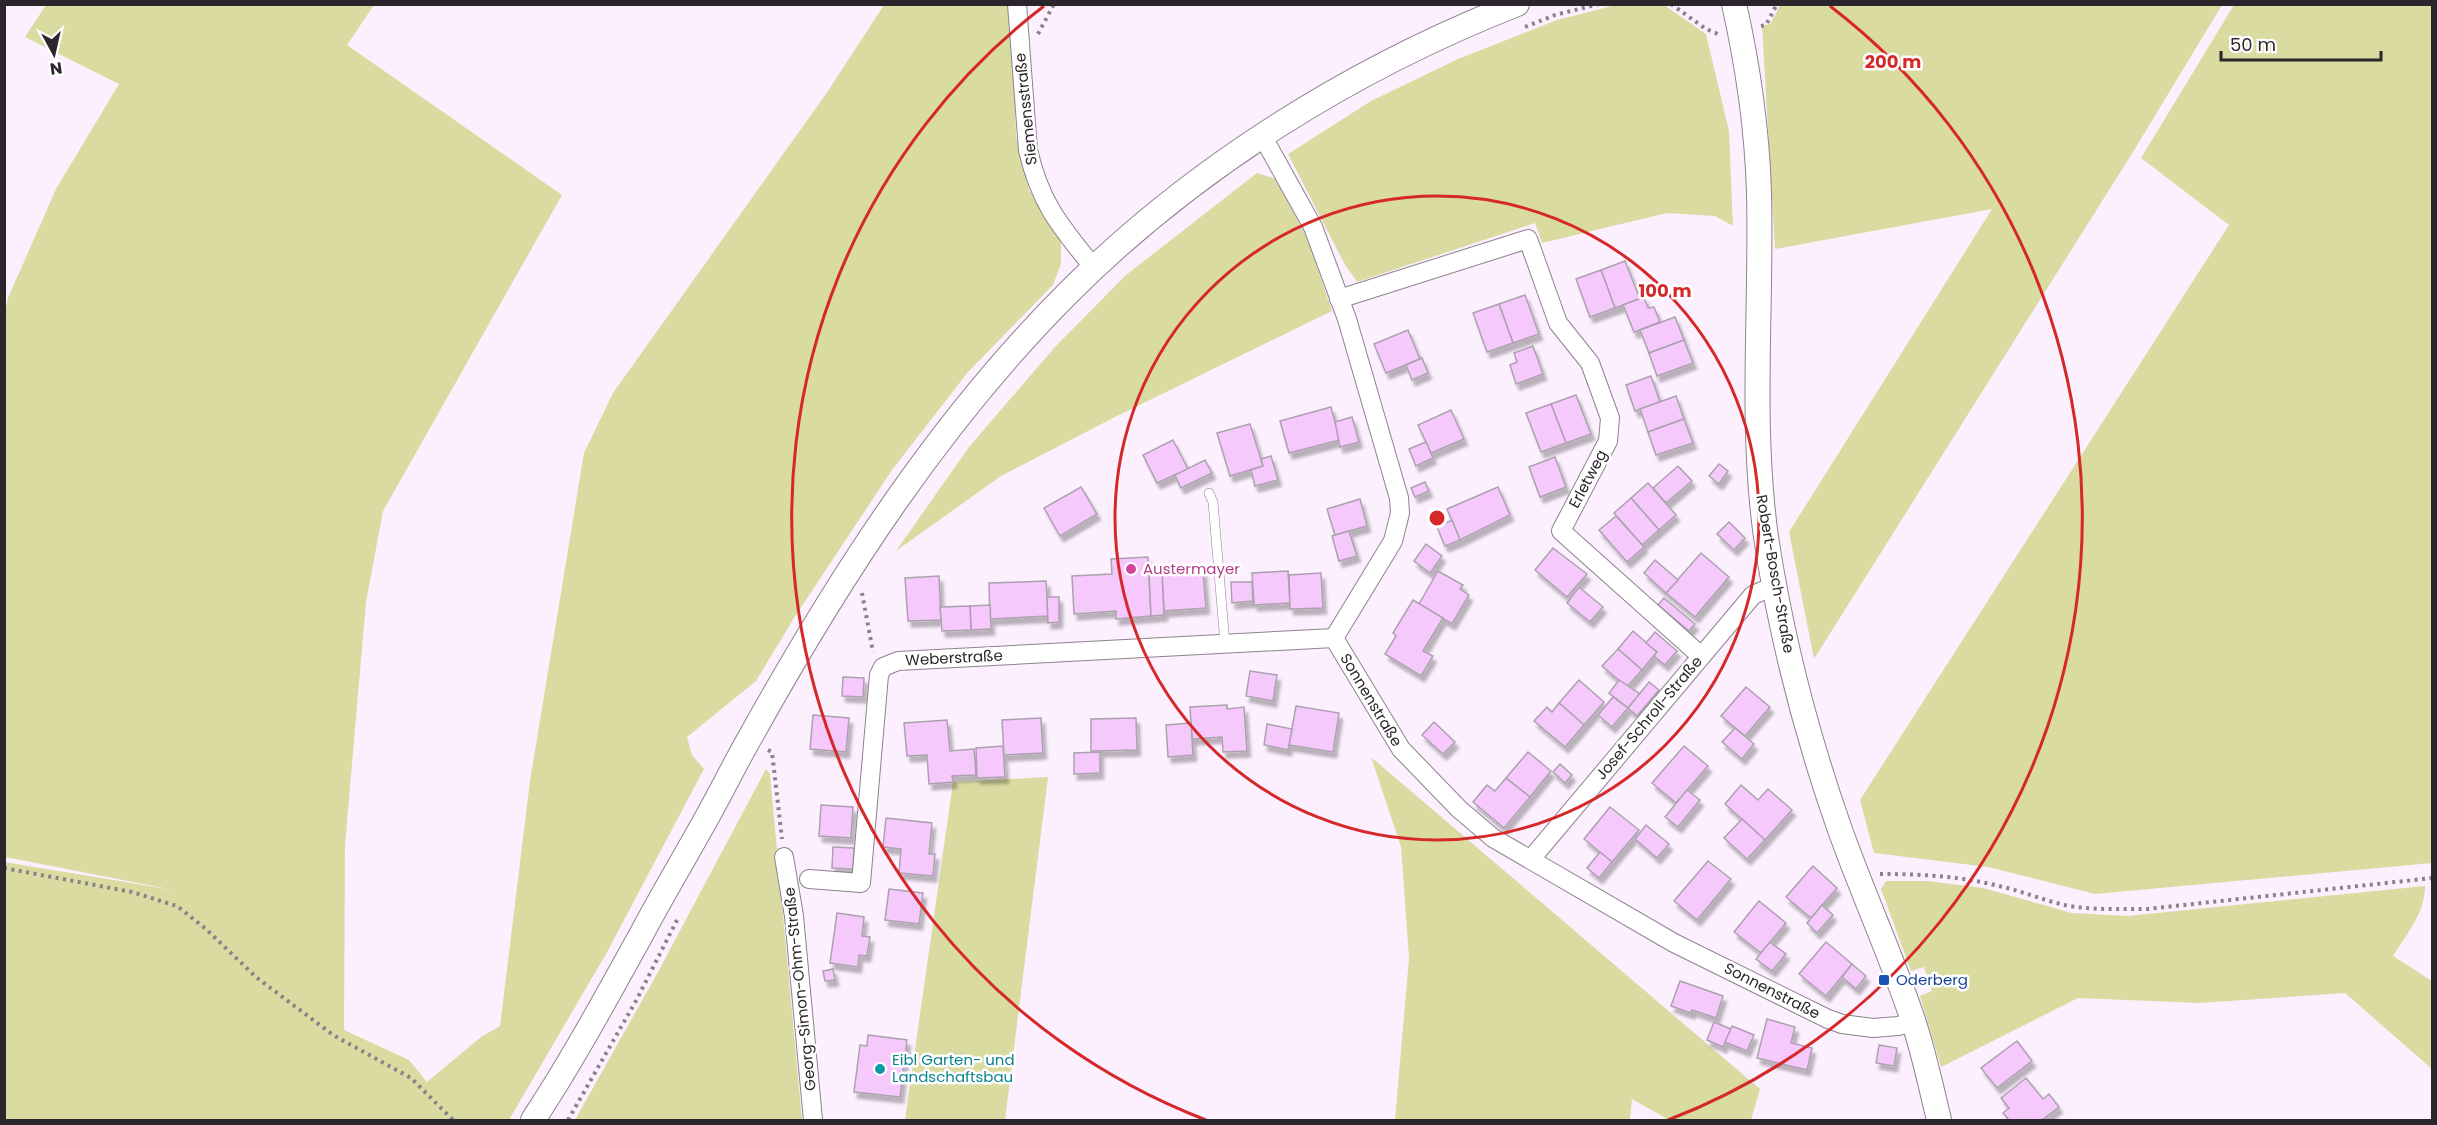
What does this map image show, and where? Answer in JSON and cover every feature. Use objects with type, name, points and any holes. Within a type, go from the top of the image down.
[{"type":"street","name":"Siemensstraße","points":[[1017,4],[1028,150],[1033,173],[1041,196],[1054,217],[1094,268]]},
{"type":"street","points":[[533,1120],[585,1036],[786,675],[846,577],[905,490],[979,390],[1028,335],[1094,268],[1192,186],[1305,110],[1398,57],[1516,4]]},
{"type":"street","name":"Robert-Bosch-Straße","points":[[1734,4],[1751,95],[1759,192],[1756,434],[1760,489],[1774,586],[1794,681],[1810,739],[1839,827],[1913,1022],[1939,1120]]},
{"type":"street","name":"Sonnenstraße","points":[[1263,137],[1313,227],[1339,299],[1399,498],[1400,513],[1393,541],[1334,638],[1401,749],[1459,809],[1493,838],[1674,943],[1842,1024],[1890,1028],[1913,1022]]},
{"type":"street","name":"Erletweg","points":[[1339,299],[1528,239],[1558,323],[1590,363],[1610,418],[1608,441],[1561,531],[1701,656]]},
{"type":"street","name":"Josef-Schroll-Straße","points":[[1531,859],[1753,595],[1774,586]]},
{"type":"street","name":"Weberstraße","points":[[809,879],[861,883],[879,675],[883,667],[898,661],[1334,638]]},
{"type":"street","name":"Georg-Simon-Ohm-Straße","points":[[784,857],[794,916],[813,1120]]},
{"type":"lane","points":[[1209,493],[1213,502],[1225,644]]},
{"type":"path","points":[[1524,27],[1555,15],[1599,4]]},
{"type":"path","points":[[1671,4],[1715,34]]},
{"type":"path","points":[[856,603],[868,584]]},
{"type":"path","points":[[862,593],[874,654],[883,667]]},
{"type":"path","points":[[773,740],[768,750],[772,752],[784,857]]},
{"type":"path","points":[[4,868],[132,892],[177,906],[206,929],[256,977],[333,1035],[411,1078],[453,1120]]},
{"type":"path","points":[[1859,878],[1870,874],[1927,874],[1998,886],[2069,906],[2103,909],[2147,909],[2433,878]]},
{"type":"green space","points":[[1620,4],[1664,5],[1706,34],[1729,131],[1733,226],[1715,216],[1667,213],[1542,243],[1535,223],[1357,282],[1344,263],[1288,154],[1371,101],[1458,59],[1557,20]]},
{"type":"green space","points":[[1781,4],[2222,5],[2133,152],[1814,659],[1789,532],[1992,209],[1775,249],[1762,26],[1770,24]]},
{"type":"green space","points":[[46,5],[374,5],[347,45],[562,195],[383,511],[366,602],[345,845],[344,1030],[409,1060],[427,1082],[481,1037],[500,1026],[530,781],[584,453],[613,393],[826,94],[884,5],[1012,5],[1016,136],[1029,190],[1061,238],[1061,264],[1053,285],[968,372],[892,470],[794,618],[756,681],[687,737],[692,755],[704,769],[606,954],[509,1120],[5,1120],[4,862],[174,890],[5,857],[5,312],[8,298],[56,189],[119,84],[25,37]]},
{"type":"green space","points":[[2234,5],[2432,5],[2432,863],[2095,894],[1988,867],[1874,853],[1860,800],[2229,225],[2141,158]]},
{"type":"green space","points":[[1257,173],[1276,179],[1308,240],[1332,311],[1117,416],[1001,476],[896,551],[969,447],[1055,347],[1126,275]]},
{"type":"green space","points":[[1371,757],[1760,1089],[1751,1120],[1669,1120],[1632,1099],[1630,1120],[1395,1120],[1409,958],[1401,847]]},
{"type":"green space","points":[[766,769],[770,774],[802,1120],[575,1120],[658,972]]},
{"type":"green space","points":[[1048,777],[1005,1120],[905,1120],[953,782]]},
{"type":"green space","points":[[1886,881],[1928,881],[1983,888],[2072,913],[2128,916],[2425,886],[2419,914],[2393,956],[2432,981],[2432,1069],[2345,993],[2200,1003],[2078,998],[1941,1067],[1920,996],[1932,991],[1924,967],[1911,971],[1881,889]]},
{"type":"building","points":[[1625,261],[1640,299],[1615,308],[1601,270]]},
{"type":"building","points":[[1601,270],[1615,308],[1590,317],[1576,279]]},
{"type":"building","points":[[1525,295],[1539,334],[1513,343],[1499,304]]},
{"type":"building","points":[[1644,297],[1648,308],[1654,307],[1660,322],[1634,332],[1623,305]]},
{"type":"building","points":[[1499,304],[1513,343],[1487,352],[1473,313]]},
{"type":"building","points":[[1675,317],[1684,340],[1649,353],[1640,330]]},
{"type":"building","points":[[1408,330],[1420,359],[1386,373],[1374,344]]},
{"type":"building","points":[[1684,340],[1693,363],[1657,376],[1649,353]]},
{"type":"building","points":[[1533,346],[1543,374],[1516,384],[1510,365],[1517,362],[1514,353]]},
{"type":"building","points":[[1422,358],[1428,373],[1412,380],[1406,365]]},
{"type":"building","points":[[1651,376],[1660,402],[1635,411],[1626,385]]},
{"type":"building","points":[[1576,395],[1591,434],[1566,443],[1551,404]]},
{"type":"building","points":[[1676,396],[1684,419],[1648,432],[1640,409]]},
{"type":"building","points":[[1551,404],[1566,443],[1541,452],[1526,413]]},
{"type":"building","points":[[1331,407],[1340,440],[1289,453],[1280,421]]},
{"type":"building","points":[[1451,410],[1464,439],[1431,453],[1418,425]]},
{"type":"building","points":[[1352,417],[1359,442],[1340,447],[1335,422]]},
{"type":"building","points":[[1684,419],[1693,443],[1656,455],[1648,432]]},
{"type":"building","points":[[1250,424],[1263,466],[1230,476],[1217,433]]},
{"type":"building","points":[[1173,440],[1188,469],[1157,483],[1143,455]]},
{"type":"building","points":[[1426,442],[1433,458],[1416,466],[1409,449]]},
{"type":"building","points":[[1271,456],[1278,480],[1255,486],[1251,470],[1263,466],[1261,459]]},
{"type":"building","points":[[1555,457],[1566,487],[1540,497],[1529,467]]},
{"type":"building","points":[[1205,460],[1212,473],[1181,488],[1175,475]]},
{"type":"building","points":[[1719,464],[1728,471],[1719,484],[1709,476]]},
{"type":"building","points":[[1678,466],[1692,481],[1666,503],[1653,488]]},
{"type":"building","points":[[1425,482],[1429,491],[1415,497],[1411,488]]},
{"type":"building","points":[[1648,483],[1676,515],[1659,530],[1631,498]]},
{"type":"building","points":[[1081,487],[1097,514],[1060,536],[1044,508]]},
{"type":"building","points":[[1498,487],[1510,515],[1460,540],[1447,509]]},
{"type":"building","points":[[1631,498],[1659,530],[1642,545],[1614,513]]},
{"type":"building","points":[[1360,499],[1367,526],[1335,535],[1327,509]]},
{"type":"building","points":[[1616,516],[1644,547],[1627,562],[1599,530]]},
{"type":"building","points":[[1452,520],[1460,540],[1445,546],[1437,527]]},
{"type":"building","points":[[1729,522],[1745,538],[1734,550],[1717,534]]},
{"type":"building","points":[[1349,531],[1357,556],[1339,561],[1332,536]]},
{"type":"building","points":[[1426,544],[1442,556],[1430,573],[1414,561]]},
{"type":"building","points":[[1553,548],[1587,574],[1567,597],[1535,570]]},
{"type":"building","points":[[1701,553],[1729,577],[1695,617],[1666,593]]},
{"type":"building","points":[[1148,557],[1151,616],[1116,619],[1116,611],[1074,614],[1072,576],[1112,574],[1111,559]]},
{"type":"building","points":[[1655,560],[1678,580],[1666,593],[1644,573]]},
{"type":"building","points":[[1203,570],[1206,608],[1164,611],[1162,573]]},
{"type":"building","points":[[1288,571],[1290,603],[1254,605],[1252,573]]},
{"type":"building","points":[[1438,571],[1463,585],[1460,589],[1469,595],[1452,624],[1419,604]]},
{"type":"building","points":[[1162,573],[1164,615],[1151,616],[1149,574]]},
{"type":"building","points":[[1321,573],[1323,608],[1290,609],[1289,575]]},
{"type":"building","points":[[939,576],[941,620],[908,621],[905,578]]},
{"type":"building","points":[[1046,581],[1048,616],[990,619],[989,583]]},
{"type":"building","points":[[1231,582],[1252,582],[1253,601],[1232,603]]},
{"type":"building","points":[[1579,587],[1603,607],[1590,622],[1567,603]]},
{"type":"building","points":[[1047,597],[1059,597],[1059,622],[1048,623]]},
{"type":"building","points":[[1664,598],[1695,624],[1689,631],[1658,605]]},
{"type":"building","points":[[1413,600],[1443,618],[1423,651],[1433,656],[1421,676],[1385,654],[1396,636],[1393,633]]},
{"type":"building","points":[[990,605],[991,629],[971,630],[970,606]]},
{"type":"building","points":[[970,606],[971,630],[942,631],[940,607]]},
{"type":"building","points":[[1633,631],[1657,652],[1642,670],[1618,649]]},
{"type":"building","points":[[1655,632],[1677,651],[1665,665],[1654,656],[1657,652],[1646,643]]},
{"type":"building","points":[[1618,649],[1642,670],[1627,687],[1602,666]]},
{"type":"building","points":[[1250,671],[1277,675],[1273,701],[1246,696]]},
{"type":"building","points":[[843,677],[864,678],[863,697],[842,696]]},
{"type":"building","points":[[1579,680],[1604,702],[1584,725],[1559,703]]},
{"type":"building","points":[[1619,680],[1640,694],[1628,708],[1609,693]]},
{"type":"building","points":[[1649,682],[1659,690],[1637,716],[1628,708]]},
{"type":"building","points":[[1746,687],[1770,707],[1745,736],[1721,716]]},
{"type":"building","points":[[1613,697],[1628,708],[1612,727],[1598,715]]},
{"type":"building","points":[[1559,703],[1584,725],[1565,747],[1534,721],[1547,707],[1552,712]]},
{"type":"building","points":[[1227,705],[1227,709],[1244,707],[1247,751],[1223,752],[1222,737],[1192,739],[1190,707]]},
{"type":"building","points":[[1296,706],[1339,713],[1333,752],[1289,745]]},
{"type":"building","points":[[813,715],[849,718],[846,752],[810,749]]},
{"type":"building","points":[[1041,718],[1043,753],[1004,755],[1002,720]]},
{"type":"building","points":[[1136,718],[1137,750],[1091,751],[1091,719]]},
{"type":"building","points":[[947,720],[950,751],[974,749],[976,775],[952,776],[953,782],[929,784],[927,755],[907,756],[904,723]]},
{"type":"building","points":[[1434,722],[1455,742],[1443,754],[1422,735]]},
{"type":"building","points":[[1191,723],[1193,755],[1168,757],[1166,725]]},
{"type":"building","points":[[1267,724],[1292,729],[1288,750],[1264,745]]},
{"type":"building","points":[[1735,728],[1754,744],[1742,759],[1722,742]]},
{"type":"building","points":[[1003,746],[1005,777],[977,778],[976,748]]},
{"type":"building","points":[[1684,746],[1708,766],[1676,803],[1652,783]]},
{"type":"building","points":[[1100,752],[1100,773],[1074,774],[1074,753]]},
{"type":"building","points":[[1528,752],[1551,771],[1530,797],[1506,778]]},
{"type":"building","points":[[1560,764],[1572,775],[1565,783],[1553,772]]},
{"type":"building","points":[[1506,778],[1530,797],[1504,828],[1473,802],[1487,785],[1495,791]]},
{"type":"building","points":[[1741,785],[1758,800],[1768,789],[1792,810],[1765,840],[1725,804]]},
{"type":"building","points":[[1687,790],[1700,800],[1678,827],[1665,817]]},
{"type":"building","points":[[821,805],[853,807],[851,838],[819,836]]},
{"type":"building","points":[[1610,807],[1639,830],[1612,862],[1584,839]]},
{"type":"building","points":[[886,818],[932,823],[929,854],[935,854],[933,876],[899,873],[901,849],[883,847]]},
{"type":"building","points":[[1742,819],[1765,840],[1747,859],[1724,838]]},
{"type":"building","points":[[1646,825],[1669,844],[1657,858],[1635,839]]},
{"type":"building","points":[[833,847],[854,848],[853,869],[832,868]]},
{"type":"building","points":[[1600,852],[1612,862],[1599,878],[1587,868]]},
{"type":"building","points":[[1708,861],[1731,879],[1697,920],[1674,901]]},
{"type":"building","points":[[1813,866],[1837,888],[1811,918],[1786,897]]},
{"type":"building","points":[[889,889],[923,893],[919,924],[885,920]]},
{"type":"building","points":[[1759,901],[1786,923],[1761,953],[1734,932]]},
{"type":"building","points":[[1822,905],[1833,915],[1817,933],[1807,923]]},
{"type":"building","points":[[837,913],[864,917],[862,936],[870,937],[867,956],[859,955],[858,967],[830,963]]},
{"type":"building","points":[[1770,942],[1786,954],[1772,971],[1756,959]]},
{"type":"building","points":[[1826,942],[1852,964],[1826,996],[1799,974]]},
{"type":"building","points":[[1852,964],[1866,976],[1856,989],[1842,977]]},
{"type":"building","points":[[833,969],[835,980],[825,981],[823,971]]},
{"type":"building","points":[[1680,981],[1723,996],[1716,1018],[1671,1006]]},
{"type":"building","points":[[1767,1019],[1795,1027],[1791,1043],[1812,1048],[1807,1070],[1757,1058]]},
{"type":"building","points":[[1714,1022],[1731,1029],[1723,1047],[1707,1040]]},
{"type":"building","points":[[1732,1026],[1754,1035],[1747,1051],[1725,1042]]},
{"type":"building","name":"Eibl Garten- und Landschaftsbau","points":[[868,1035],[907,1040],[900,1097],[854,1092],[860,1045],[867,1046]]},
{"type":"building","points":[[2017,1041],[2032,1061],[1997,1088],[1981,1068]]},
{"type":"building","points":[[1879,1045],[1897,1048],[1894,1066],[1876,1063]]},
{"type":"building","points":[[2026,1078],[2043,1099],[2049,1094],[2059,1107],[2042,1120],[2009,1120],[2003,1113],[2009,1108],[2001,1098]]},
{"type":"place","name":"Austermayer","points":[[1131,569]]},
{"type":"place","name":"Oderberg","points":[[1884,980]]},
{"type":"place","name":"Eibl Garten- und Landschaftsbau","points":[[880,1069]]}]
